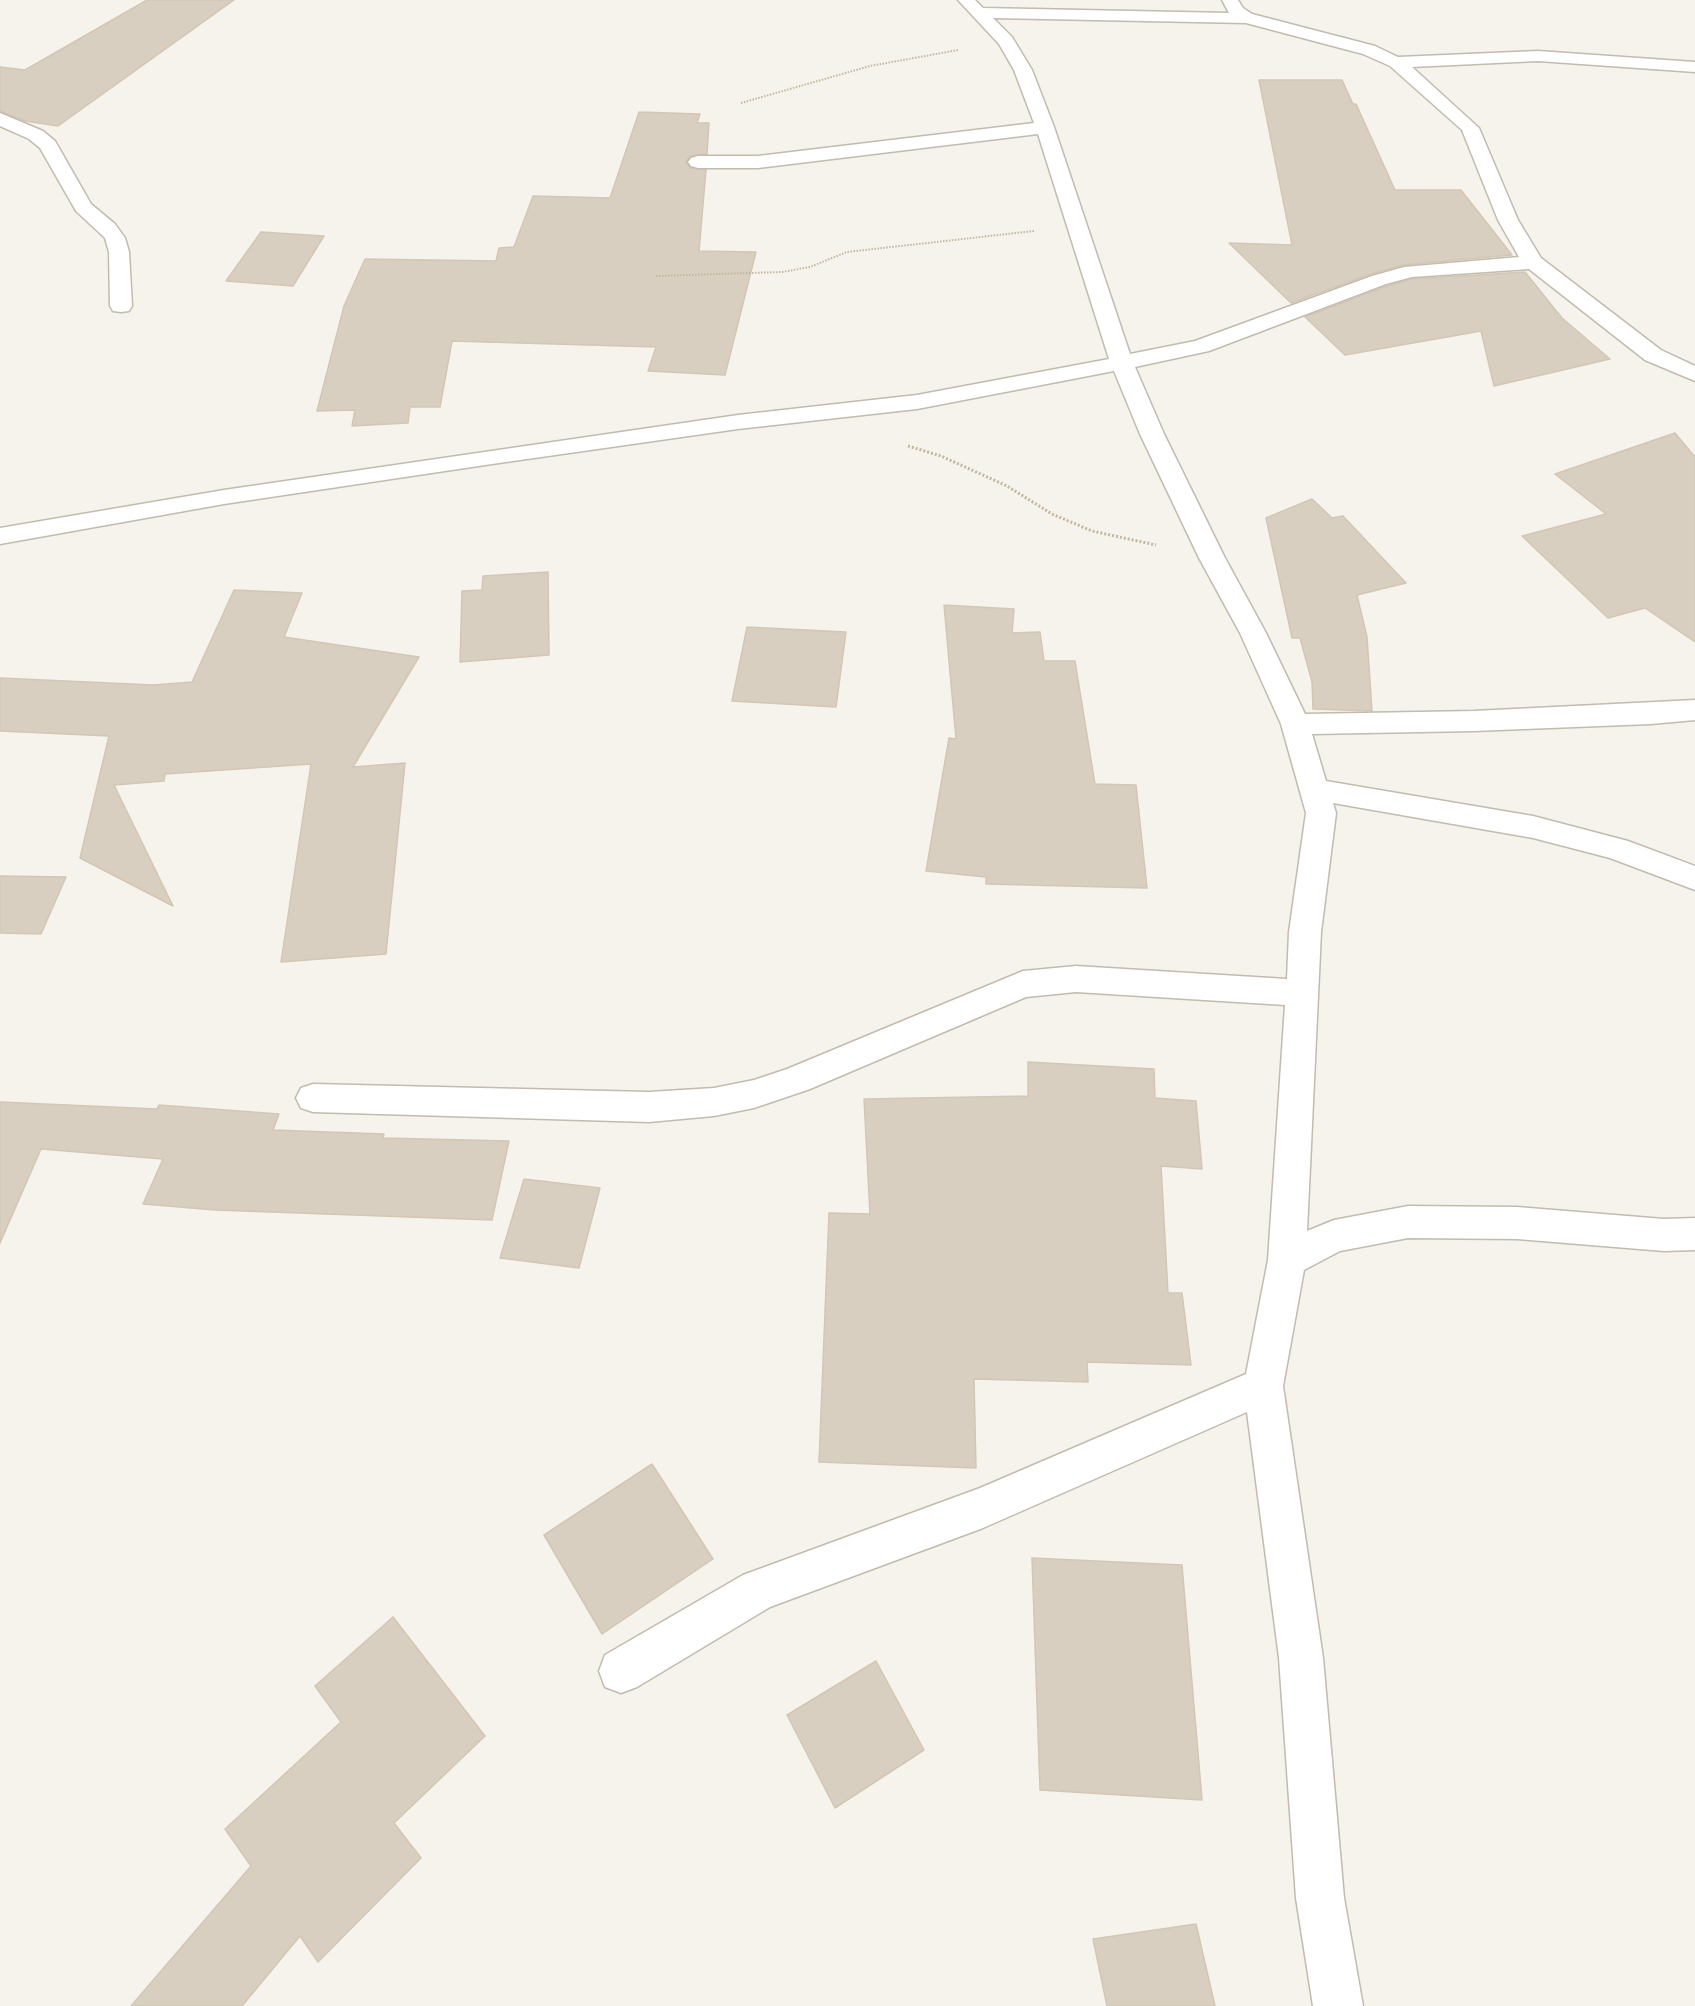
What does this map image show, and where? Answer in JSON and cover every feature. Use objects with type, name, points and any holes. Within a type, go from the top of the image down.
[{"type":"street","points":[[1230,0],[1236,11],[1246,18]]},
{"type":"street","points":[[974,7],[1246,18],[1369,50],[1396,62],[1470,128],[1508,220],[1533,262],[1653,355],[1695,374]]},
{"type":"street","points":[[974,7],[1006,42],[1023,70],[1046,127],[1076,227],[1122,363],[1152,434],[1212,558],[1253,633],[1295,724],[1321,813],[1305,932],[1296,1150],[1287,1260],[1263,1386],[1301,1658],[1320,1898],[1338,2006]]},
{"type":"street","points":[[1396,62],[1538,56],[1695,67]]},
{"type":"street","points":[[0,119],[36,135],[48,145],[83,207],[108,228],[115,238],[119,252],[121,306]]},
{"type":"street","points":[[698,162],[766,161],[1046,127]]},
{"type":"street","points":[[0,536],[224,497],[480,459],[738,422],[917,402],[1201,346],[1379,280],[1411,271],[1533,262]]},
{"type":"street","points":[[1295,724],[1474,721],[1651,714],[1695,710]]},
{"type":"street","points":[[1313,789],[1533,827],[1617,849],[1695,878]]},
{"type":"street","points":[[313,1098],[649,1107],[714,1102],[754,1094],[798,1079],[1023,984],[1076,979],[1303,993]]},
{"type":"street","points":[[1287,1260],[1334,1236],[1408,1222],[1517,1223],[1664,1234],[1695,1234]]},
{"type":"street","points":[[621,1671],[758,1590],[982,1507],[1106,1456],[1263,1386]]},
{"type":"path","points":[[741,103],[870,66],[1006,42]]},
{"type":"path","points":[[656,276],[782,272],[810,267],[847,252],[1076,227]]},
{"type":"path","points":[[907,446],[941,456],[1007,486],[1052,514],[1092,531],[1212,558]]},
{"type":"building","points":[[147,0],[234,0],[58,126],[25,121],[0,111],[0,67],[25,70]]},
{"type":"building","points":[[1259,80],[1342,80],[1353,104],[1356,104],[1395,190],[1461,190],[1512,255],[1403,265],[1291,303],[1229,243],[1292,245]]},
{"type":"building","points":[[639,112],[700,114],[697,123],[709,123],[707,154],[690,156],[686,162],[690,168],[706,170],[699,251],[756,252],[725,375],[648,371],[656,347],[452,341],[440,407],[410,407],[408,423],[352,426],[355,410],[317,411],[344,306],[365,259],[496,261],[499,248],[514,247],[533,196],[610,198]]},
{"type":"building","points":[[261,232],[324,236],[293,286],[226,281]]},
{"type":"building","points":[[1525,272],[1562,318],[1610,359],[1494,386],[1481,331],[1345,355],[1305,317],[1412,279]]},
{"type":"building","points":[[1675,433],[1695,457],[1695,642],[1645,608],[1608,618],[1522,536],[1606,514],[1555,474]]},
{"type":"building","points":[[1312,499],[1332,518],[1343,516],[1406,583],[1357,595],[1367,637],[1372,711],[1313,709],[1312,682],[1300,638],[1292,638],[1266,518]]},
{"type":"building","points":[[548,572],[549,655],[460,662],[462,591],[482,590],[483,576]]},
{"type":"building","points":[[234,590],[302,593],[284,637],[419,657],[353,767],[405,763],[386,954],[281,962],[311,764],[165,774],[164,781],[114,785],[173,906],[80,858],[109,736],[0,731],[0,678],[153,685],[192,682]]},
{"type":"building","points":[[944,605],[1014,609],[1012,633],[1040,632],[1044,661],[1075,661],[1095,784],[1136,785],[1147,888],[986,884],[986,877],[926,871],[949,738],[956,739]]},
{"type":"building","points":[[747,627],[846,632],[836,707],[732,701]]},
{"type":"building","points":[[0,876],[66,877],[41,934],[0,933]]},
{"type":"building","points":[[1028,1062],[1154,1069],[1155,1098],[1196,1101],[1202,1169],[1161,1166],[1168,1293],[1182,1293],[1191,1365],[1087,1362],[1088,1382],[974,1379],[976,1468],[819,1462],[829,1213],[870,1214],[864,1099],[1028,1096]]},
{"type":"building","points":[[0,1102],[157,1109],[159,1105],[279,1114],[273,1130],[384,1134],[383,1138],[509,1141],[492,1220],[215,1210],[143,1204],[163,1159],[41,1149],[0,1243]]},
{"type":"building","points":[[524,1179],[600,1188],[579,1268],[500,1258]]},
{"type":"building","points":[[652,1464],[713,1559],[602,1634],[544,1535]]},
{"type":"building","points":[[1032,1558],[1182,1565],[1202,1800],[1040,1790]]},
{"type":"building","points":[[393,1617],[485,1736],[394,1823],[421,1858],[318,1962],[300,1936],[242,2006],[131,2006],[251,1866],[225,1829],[341,1722],[315,1686]]},
{"type":"building","points":[[876,1661],[924,1750],[835,1808],[787,1715]]},
{"type":"building","points":[[1196,1924],[1215,2006],[1107,2006],[1093,1939]]}]
